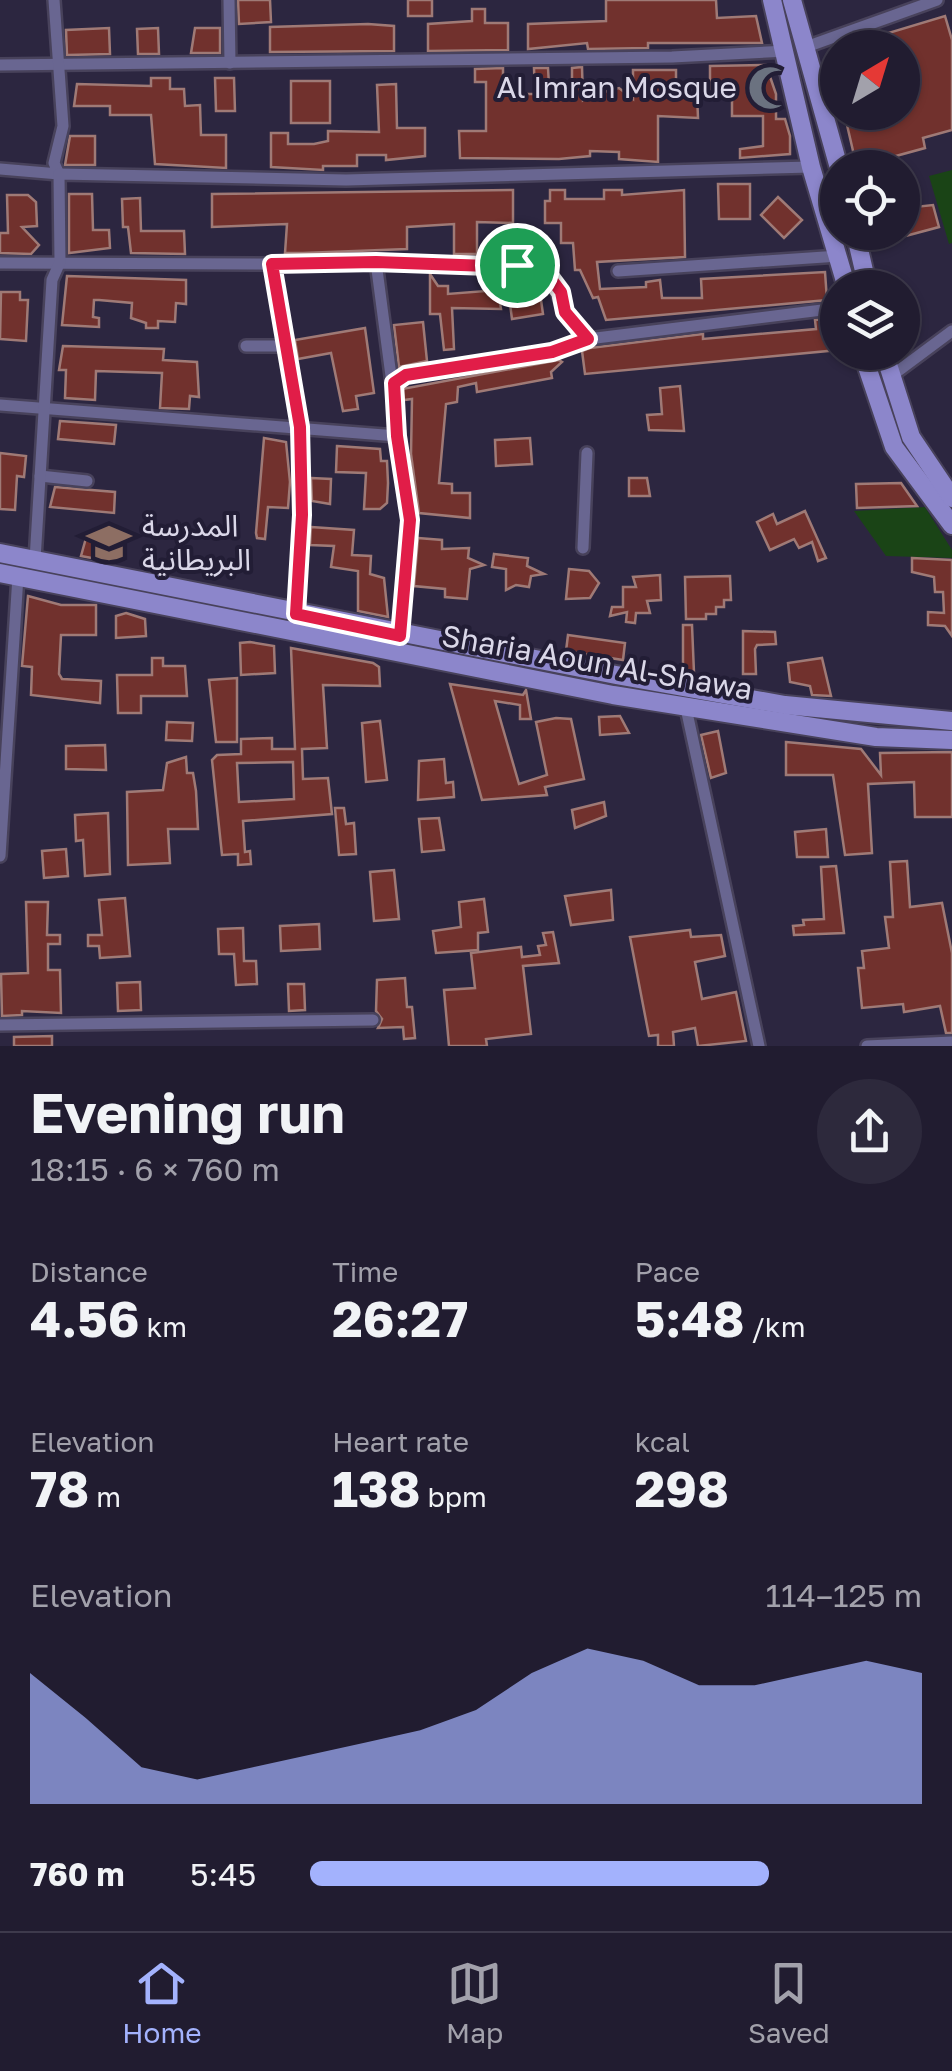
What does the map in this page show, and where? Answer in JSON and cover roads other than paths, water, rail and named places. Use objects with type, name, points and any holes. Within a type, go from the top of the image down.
[{"type":"main road","points":[[772,0],[787,51],[810,167],[842,270]]},
{"type":"main road","points":[[792,0],[833,150]]},
{"type":"main road","points":[[868,370],[894,447],[952,525]]},
{"type":"main road","points":[[888,370],[911,437],[952,498]]},
{"type":"main road","name":"Sharia Aoun Al-Shawa","points":[[0,553],[400,636],[785,705],[952,721]]},
{"type":"main road","name":"Sharia Aoun Al-Shawa","points":[[9,575],[395,655],[686,708],[876,737],[952,740]]},
{"type":"street","points":[[35,560],[52,280],[60,262],[60,174],[54,163],[63,126],[54,0]]},
{"type":"street","points":[[229,0],[230,63]]},
{"type":"street","points":[[806,47],[937,0]]},
{"type":"street","points":[[0,65],[672,57],[787,51]]},
{"type":"street","points":[[0,170],[346,180],[810,167]]},
{"type":"street","points":[[618,270],[839,256]]},
{"type":"street","points":[[0,263],[376,262],[543,268],[561,292],[565,312],[588,339]]},
{"type":"street","points":[[376,262],[410,520],[395,655]]},
{"type":"street","points":[[272,264],[300,427],[302,515],[296,614]]},
{"type":"street","points":[[394,383],[406,375],[552,352],[588,339],[820,310]]},
{"type":"street","points":[[890,377],[952,331]]},
{"type":"street","points":[[246,346],[284,346]]},
{"type":"street","points":[[0,405],[397,436]]},
{"type":"street","points":[[583,548],[587,453]]},
{"type":"street","points":[[40,476],[87,481]]},
{"type":"street","points":[[0,856],[9,575]]},
{"type":"street","points":[[686,708],[759,1046]]},
{"type":"street","points":[[0,1025],[373,1020]]},
{"type":"street","points":[[867,1046],[952,1042]]},
{"type":"place","name":"Al Imran Mosque","points":[[770,88]]},
{"type":"place","name":"المدرسة البريطانية","points":[[109,543]]}]
